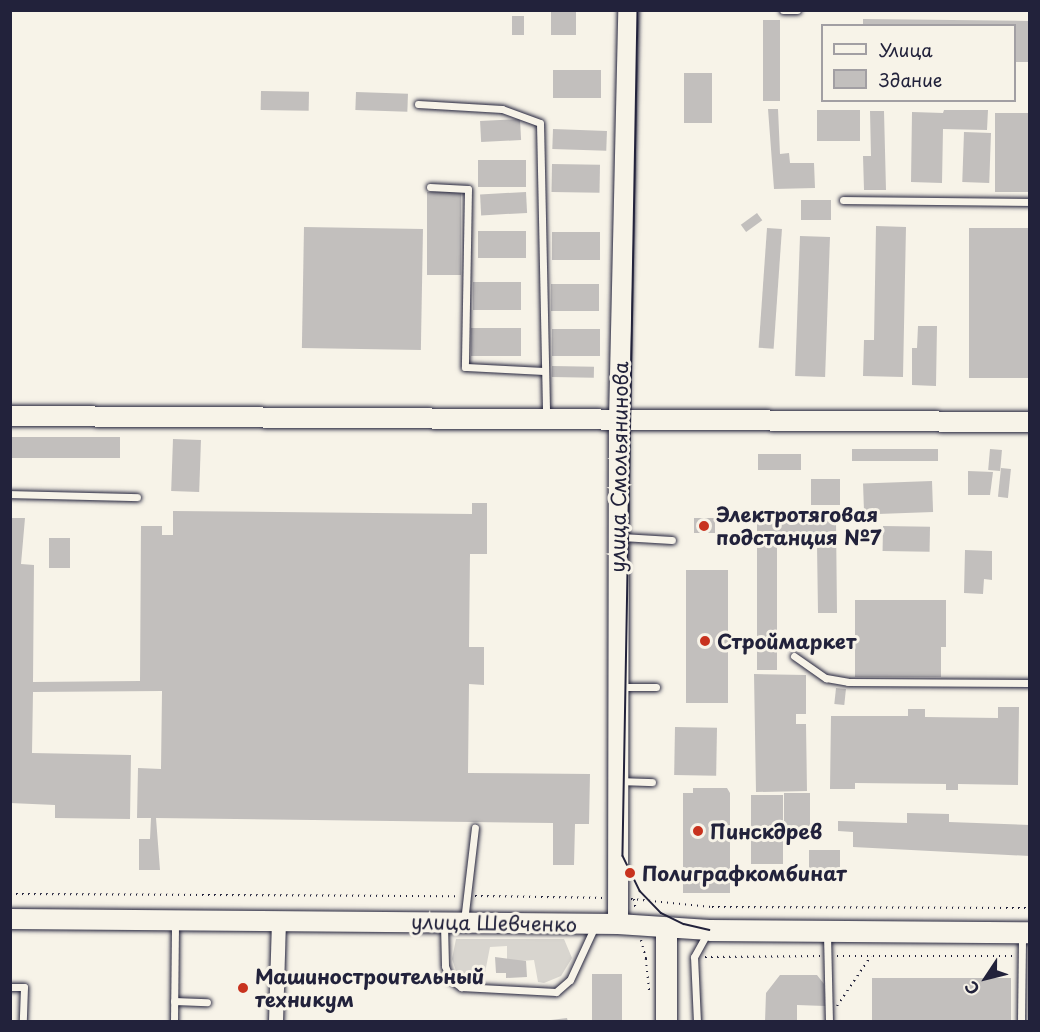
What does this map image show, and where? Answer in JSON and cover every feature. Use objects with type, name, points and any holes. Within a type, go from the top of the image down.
[{"type":"main road","points":[[666,929],[666,1022]]},
{"type":"main road","points":[[709,930],[1026,932]]},
{"type":"street","name":"улица Смольянинова","points":[[618,924],[619,420],[628,10]]},
{"type":"street","points":[[10,416],[1029,422]]},
{"type":"street","name":"улица Шевченко","points":[[10,919],[279,922],[464,921],[618,924],[666,929],[709,930]]},
{"type":"street","points":[[276,1022],[279,922]]},
{"type":"lane","points":[[783,10],[797,10]]},
{"type":"lane","points":[[418,104],[502,109],[540,123],[546,420]]},
{"type":"lane","points":[[430,188],[468,189],[465,368],[545,371]]},
{"type":"lane","points":[[843,200],[1029,202]]},
{"type":"lane","points":[[10,494],[137,497]]},
{"type":"lane","points":[[618,537],[672,540]]},
{"type":"lane","points":[[794,656],[826,678],[848,682],[1029,683]]},
{"type":"lane","points":[[618,687],[656,687]]},
{"type":"lane","points":[[618,781],[652,782]]},
{"type":"lane","points":[[464,921],[476,828]]},
{"type":"lane","points":[[173,1019],[175,921]]},
{"type":"lane","points":[[444,921],[445,966],[450,979],[460,987],[556,992],[570,980],[596,924]]},
{"type":"lane","points":[[697,1022],[694,957],[709,930]]},
{"type":"lane","points":[[828,931],[829,1020]]},
{"type":"lane","points":[[1021,1022],[1022,956],[1026,932]]},
{"type":"lane","points":[[10,987],[24,987],[23,1022]]},
{"type":"lane","points":[[174,1000],[207,1002]]},
{"type":"path","points":[[10,894],[618,898],[712,907],[1029,908]]},
{"type":"path","points":[[829,1020],[871,956]]},
{"type":"path","points":[[694,957],[1022,956]]},
{"type":"path","points":[[650,1001],[646,959],[666,958]]},
{"type":"shaded area","points":[[456,939],[564,939],[572,958],[561,976],[544,983],[538,982],[534,960],[507,962],[507,946],[490,947],[484,978],[464,980],[458,977],[452,959]]},
{"type":"building","points":[[551,10],[576,10],[576,35],[551,35]]},
{"type":"building","points":[[512,16],[524,16],[524,35],[512,35]]},
{"type":"building","points":[[863,19],[1030,21],[1030,62],[1016,62],[1016,24],[863,24]]},
{"type":"building","points":[[763,20],[780,20],[780,101],[763,101]]},
{"type":"building","points":[[553,70],[601,70],[601,98],[553,98]]},
{"type":"building","points":[[684,73],[712,73],[712,123],[684,123]]},
{"type":"building","points":[[261,91],[309,92],[309,111],[261,110]]},
{"type":"building","points":[[356,92],[408,94],[407,112],[355,110]]},
{"type":"building","points":[[768,109],[778,109],[780,154],[789,153],[790,163],[814,163],[815,188],[774,189]]},
{"type":"building","points":[[817,110],[860,110],[860,141],[817,141]]},
{"type":"building","points":[[944,110],[988,110],[987,130],[943,129],[942,183],[911,182],[912,112],[943,113]]},
{"type":"building","points":[[870,111],[884,111],[886,190],[864,190],[863,156],[871,156]]},
{"type":"building","points":[[995,113],[1030,113],[1030,192],[995,192]]},
{"type":"building","points":[[520,119],[521,140],[481,142],[480,121]]},
{"type":"building","points":[[553,129],[607,131],[606,151],[552,149]]},
{"type":"building","points":[[964,132],[991,133],[989,183],[962,182]]},
{"type":"building","points":[[478,160],[526,160],[526,187],[478,187]]},
{"type":"building","points":[[552,164],[600,165],[600,193],[552,192]]},
{"type":"building","points":[[427,192],[461,192],[461,275],[427,275]]},
{"type":"building","points":[[526,192],[527,213],[481,215],[480,194]]},
{"type":"building","points":[[801,200],[831,200],[831,220],[801,220]]},
{"type":"building","points":[[757,213],[762,220],[746,232],[741,225]]},
{"type":"building","points":[[876,226],[906,227],[903,377],[863,376],[864,340],[874,340]]},
{"type":"building","points":[[304,227],[423,229],[421,350],[302,348]]},
{"type":"building","points":[[767,228],[782,229],[774,349],[759,348]]},
{"type":"building","points":[[969,228],[1030,228],[1030,378],[969,378]]},
{"type":"building","points":[[478,231],[526,231],[526,258],[478,258]]},
{"type":"building","points":[[552,232],[600,232],[600,260],[552,260]]},
{"type":"building","points":[[800,236],[830,237],[825,377],[795,376]]},
{"type":"building","points":[[473,282],[521,282],[521,310],[473,310]]},
{"type":"building","points":[[551,284],[599,284],[599,311],[551,311]]},
{"type":"building","points":[[918,326],[937,326],[936,386],[912,385],[912,348],[917,348]]},
{"type":"building","points":[[471,328],[521,328],[521,356],[471,356]]},
{"type":"building","points":[[552,329],[600,329],[600,356],[552,356]]},
{"type":"building","points":[[552,366],[594,367],[594,378],[552,377]]},
{"type":"building","points":[[10,437],[120,437],[120,458],[10,458]]},
{"type":"building","points":[[173,439],[201,440],[199,492],[171,491]]},
{"type":"building","points":[[852,449],[938,449],[938,461],[852,461]]},
{"type":"building","points":[[990,449],[1002,450],[1000,471],[988,470]]},
{"type":"building","points":[[758,454],[801,454],[801,470],[758,470]]},
{"type":"building","points":[[1001,468],[1011,469],[1008,498],[998,497]]},
{"type":"building","points":[[968,471],[993,472],[990,495],[968,495]]},
{"type":"building","points":[[811,479],[840,479],[840,505],[811,505]]},
{"type":"building","points":[[932,481],[933,512],[864,514],[863,483]]},
{"type":"building","points":[[472,503],[487,503],[487,554],[470,554],[469,647],[484,647],[484,685],[469,684],[468,773],[590,774],[589,824],[575,824],[574,865],[553,865],[553,823],[156,818],[160,870],[139,870],[139,839],[150,839],[151,818],[137,818],[138,768],[161,769],[162,691],[33,692],[32,753],[131,755],[130,819],[55,818],[55,805],[10,803],[10,518],[25,518],[21,564],[34,565],[33,682],[140,681],[141,526],[162,526],[162,535],[173,535],[173,511],[472,514]]},
{"type":"building","name":"Электротяговая подстанция №7","points":[[694,518],[715,518],[715,533],[694,533]]},
{"type":"building","points":[[836,520],[837,613],[818,613],[817,545],[808,535],[777,536],[777,670],[757,670],[757,524]]},
{"type":"building","points":[[883,526],[930,527],[930,552],[883,551]]},
{"type":"building","points":[[49,538],[70,538],[70,568],[49,568]]},
{"type":"building","points":[[965,550],[992,551],[992,580],[984,579],[983,594],[964,593]]},
{"type":"building","points":[[686,570],[728,570],[728,703],[686,703]]},
{"type":"building","points":[[855,600],[946,600],[946,647],[941,647],[941,677],[855,677]]},
{"type":"building","points":[[754,674],[806,675],[806,714],[796,714],[796,724],[806,724],[807,791],[756,792]]},
{"type":"building","points":[[836,688],[846,689],[844,705],[834,704]]},
{"type":"building","points":[[998,707],[1019,707],[1018,785],[958,784],[958,790],[946,790],[946,784],[855,783],[855,789],[830,789],[831,716],[908,716],[908,709],[925,709],[925,717],[998,718]]},
{"type":"building","points":[[675,727],[717,728],[716,776],[674,775]]},
{"type":"building","points":[[693,788],[727,788],[730,793],[730,893],[683,893],[683,793],[693,793]]},
{"type":"building","points":[[784,793],[810,793],[810,838],[784,838]]},
{"type":"building","points":[[751,795],[783,795],[783,864],[751,864]]},
{"type":"building","points":[[907,813],[949,814],[949,822],[1030,825],[1030,856],[853,847],[853,832],[838,831],[838,821],[907,823]]},
{"type":"building","points":[[809,850],[840,850],[840,871],[809,871]]},
{"type":"building","points":[[495,957],[526,961],[527,977],[506,978],[506,973],[496,973]]},
{"type":"building","points":[[592,974],[622,974],[622,1022],[592,1022]]},
{"type":"building","points":[[780,975],[817,975],[824,984],[825,1006],[797,1005],[797,1022],[765,1022],[766,993]]},
{"type":"building","points":[[872,978],[1011,978],[1011,1022],[872,1022]]},
{"type":"building","points":[[567,1018],[568,1022],[551,1022],[551,1020]]},
{"type":"tram line","points":[[638,10],[623,856],[640,891],[661,913],[684,924],[709,930]]},
{"type":"place","name":"Электротяговая подстанция №7","points":[[704,526]]},
{"type":"place","name":"Строймаркет","points":[[705,641]]},
{"type":"place","name":"Пинскдрев","points":[[698,831]]},
{"type":"place","name":"Полиграфкомбинат","points":[[630,873]]},
{"type":"place","name":"Машиностроительный техникум","points":[[243,988]]}]
